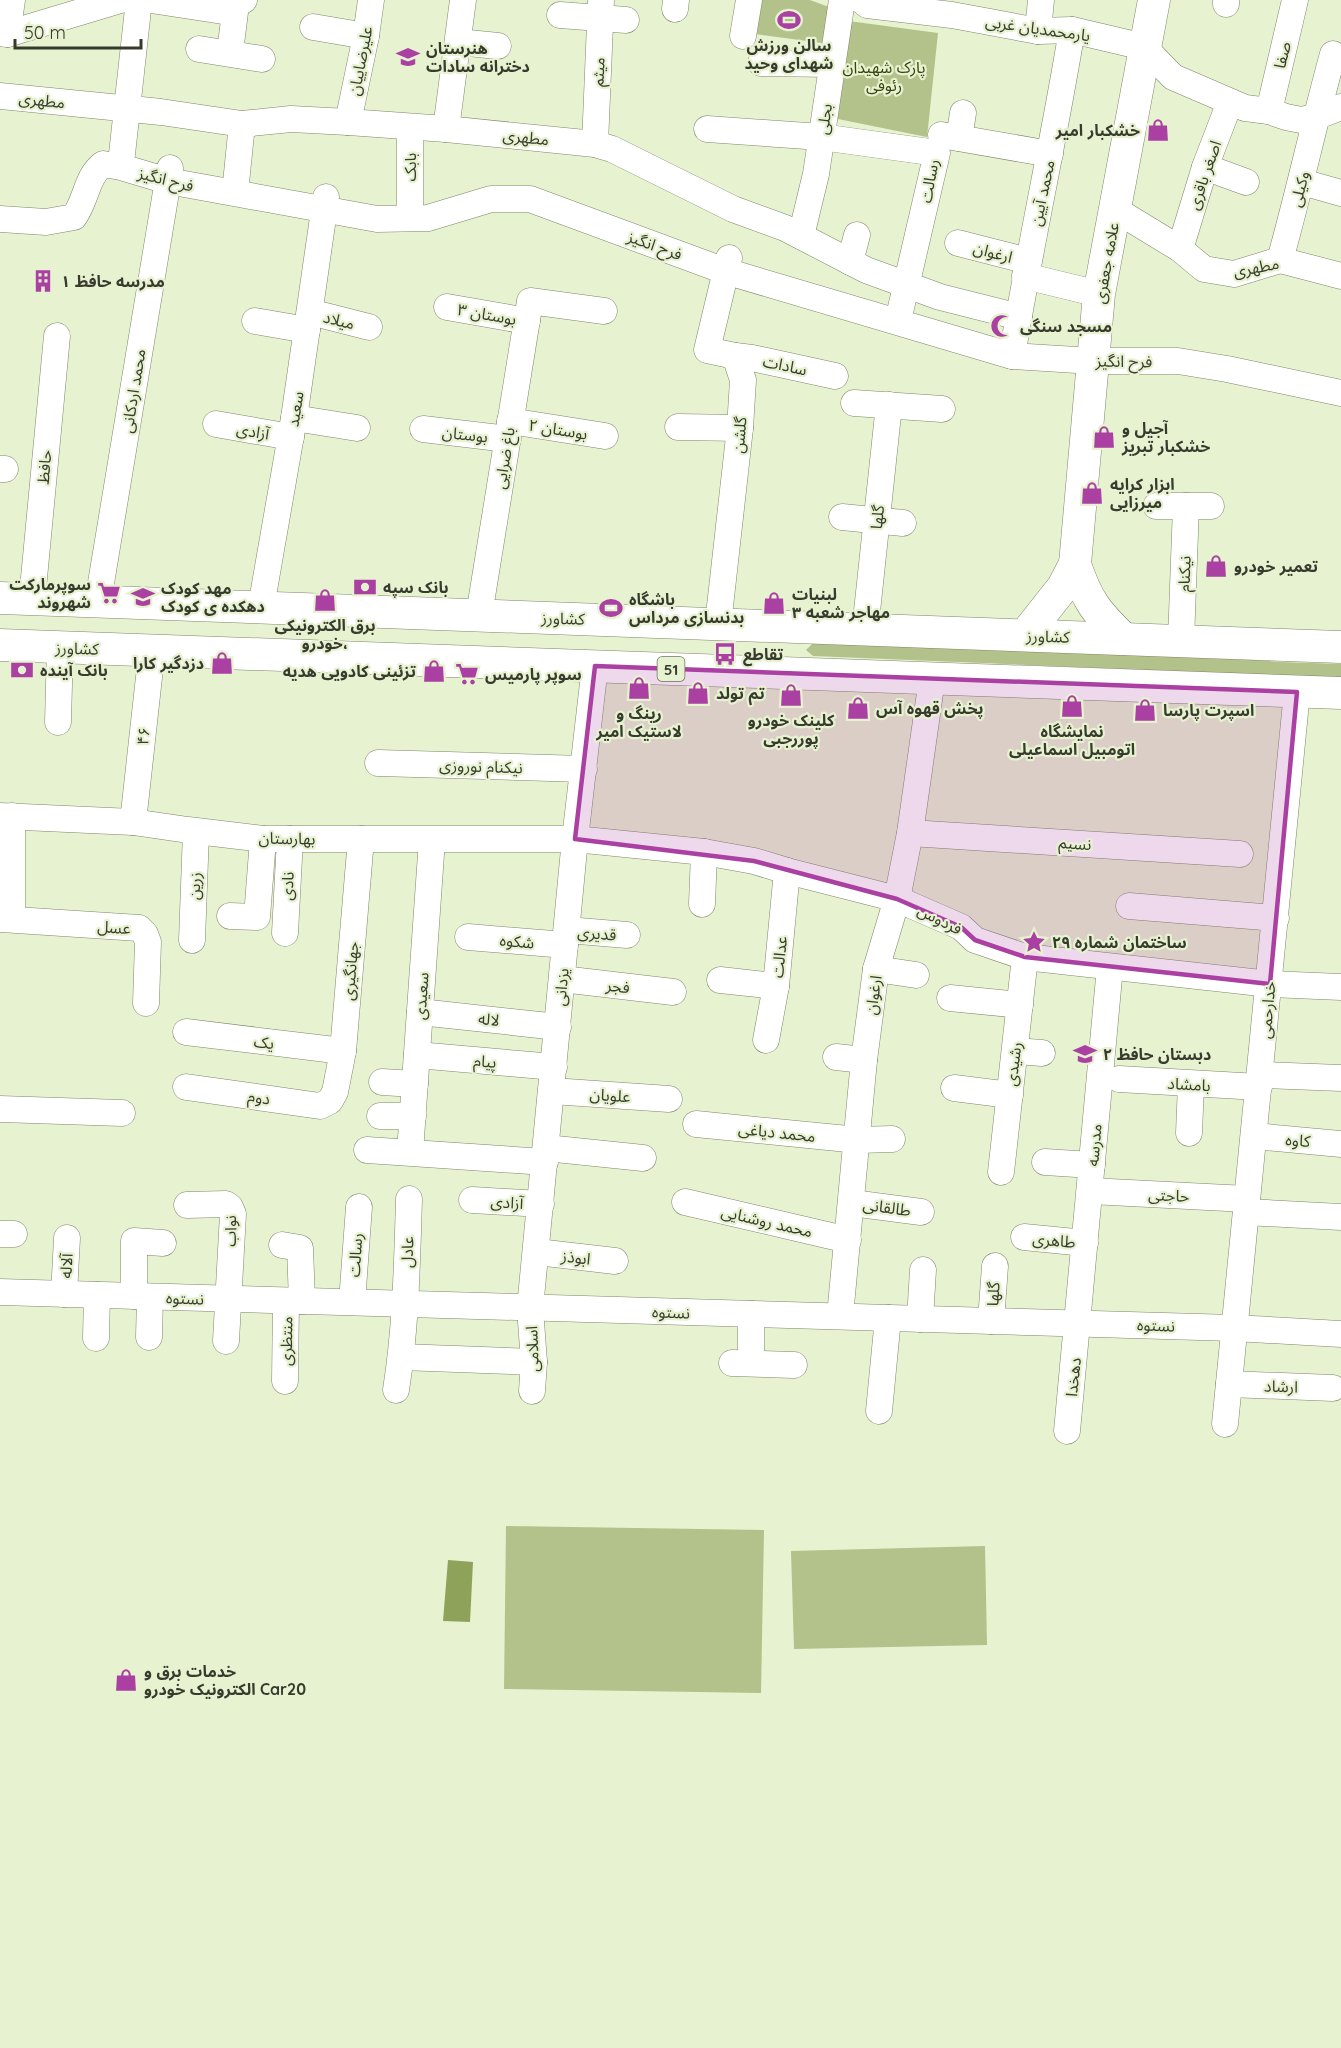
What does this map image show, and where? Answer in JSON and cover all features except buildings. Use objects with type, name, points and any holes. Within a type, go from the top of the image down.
[{"type":"main road","name":"علامه جعفری","points":[[1025,635],[1063,587],[1075,564],[1099,294],[1154,0]]},
{"type":"main road","name":"علامه جعفری","points":[[1075,564],[1090,602],[1124,639]]},
{"type":"main road","name":"کشاورز","points":[[0,598],[1341,647]]},
{"type":"main road","name":"کشاورز","points":[[0,645],[1341,693]]},
{"type":"street","points":[[3,33],[12,0]]},
{"type":"street","points":[[3,33],[84,5],[120,0]]},
{"type":"street","points":[[122,154],[139,0]]},
{"type":"street","points":[[151,0],[223,11],[240,2]]},
{"type":"street","name":"علیرضاییان","points":[[348,122],[366,36],[370,0]]},
{"type":"street","points":[[446,129],[463,0]]},
{"type":"street","points":[[743,36],[749,0]]},
{"type":"street","name":"بجلی","points":[[801,236],[812,195],[842,0]]},
{"type":"street","name":"یارمحمدیان غربی","points":[[861,0],[867,5],[954,7],[1038,31],[1072,30],[1144,47]]},
{"type":"street","points":[[1038,31],[1041,0]]},
{"type":"street","name":"صفا","points":[[1269,111],[1295,0]]},
{"type":"street","points":[[230,52],[240,2]]},
{"type":"street","points":[[560,15],[610,13]]},
{"type":"street","name":"میثم","points":[[595,144],[610,13]]},
{"type":"street","points":[[313,27],[366,36]]},
{"type":"street","name":"محمد آیین","points":[[1013,350],[1027,268],[1060,143],[1072,30]]},
{"type":"street","points":[[458,42],[498,46]]},
{"type":"street","points":[[1144,47],[1173,77],[1245,108],[1269,111],[1301,120],[1341,107]]},
{"type":"street","points":[[199,49],[230,52],[262,59]]},
{"type":"street","name":"وکیلی","points":[[1280,260],[1302,182],[1315,117],[1333,54]]},
{"type":"street","points":[[761,63],[832,64]]},
{"type":"street","name":"مطهری","points":[[0,96],[161,112],[242,124],[291,119],[348,122],[595,144],[612,149],[733,209],[801,236],[866,270],[940,297],[1019,316]]},
{"type":"street","name":"اصغر باقری","points":[[1180,249],[1205,167],[1230,102]]},
{"type":"street","points":[[236,183],[242,124]]},
{"type":"street","name":"بابک","points":[[410,127],[410,207]]},
{"type":"street","points":[[707,129],[821,137]]},
{"type":"street","points":[[954,129],[1060,143]]},
{"type":"street","name":"رسالت","points":[[821,137],[937,153],[908,285]]},
{"type":"street","points":[[0,203],[61,205],[71,200],[92,156],[122,154],[169,173],[236,183],[325,203],[410,207],[484,192],[529,188],[726,266],[900,312],[1013,350],[1028,347],[1094,354],[1207,351],[1341,380]]},
{"type":"street","name":"فرح انگیز","points":[[0,219],[46,222],[74,217],[82,206],[93,171],[103,164],[169,173],[325,203],[377,219],[428,218],[491,199],[530,199],[726,266],[1013,350]]},
{"type":"street","points":[[1205,167],[1246,182]]},
{"type":"street","name":"محمد اردکانی","points":[[98,602],[169,173]]},
{"type":"street","points":[[1302,182],[1341,192]]},
{"type":"street","name":"سعید","points":[[261,607],[292,428],[325,203]]},
{"type":"street","name":"مطهری","points":[[1116,210],[1180,249],[1204,269],[1234,274],[1280,260],[1341,276]]},
{"type":"street","points":[[850,262],[857,235]]},
{"type":"street","name":"ارغوان","points":[[958,243],[1027,268]]},
{"type":"street","points":[[726,266],[707,350],[735,356]]},
{"type":"street","points":[[1027,268],[1099,294]]},
{"type":"street","points":[[900,312],[908,285]]},
{"type":"street","name":"بوستان ۳","points":[[447,307],[528,311],[604,311]]},
{"type":"street","name":"باغ ضرایی","points":[[479,615],[528,311]]},
{"type":"street","name":"میلاد","points":[[255,321],[308,321],[369,327]]},
{"type":"street","name":"حافظ","points":[[32,599],[57,336]]},
{"type":"street","name":"فرح انگیز","points":[[1094,354],[1178,361],[1286,380],[1341,393]]},
{"type":"street","name":"سادات","points":[[735,356],[835,376]]},
{"type":"street","name":"گلشن","points":[[718,624],[740,429],[743,380],[735,356]]},
{"type":"street","points":[[854,403],[942,409]]},
{"type":"street","name":"گلها","points":[[865,630],[890,405]]},
{"type":"street","name":"آزادی","points":[[216,424],[292,428],[357,428]]},
{"type":"street","points":[[678,427],[740,429]]},
{"type":"street","name":"بوستان","points":[[423,429],[509,430]]},
{"type":"street","name":"بوستان ۲","points":[[509,430],[605,436]]},
{"type":"street","name":"نیکنام","points":[[1156,506],[1199,507],[1181,641]]},
{"type":"street","points":[[842,517],[903,524]]},
{"type":"street","points":[[58,722],[60,647]]},
{"type":"street","name":"۴۶","points":[[133,822],[152,650]]},
{"type":"street","name":"یزدانی","points":[[530,1308],[575,839],[595,666]]},
{"type":"street","name":"ارغوان","points":[[840,1316],[864,1060],[876,969],[897,899],[910,833],[932,679]]},
{"type":"street","name":"خدارحمی","points":[[1225,1424],[1298,692]]},
{"type":"street","name":"نیکنام نوروزی","points":[[378,763],[584,769]]},
{"type":"street","points":[[6,816],[6,919]]},
{"type":"street","name":"بهارستان","points":[[6,816],[133,822],[263,839],[575,839]]},
{"type":"street","name":"زرین","points":[[192,940],[196,831]]},
{"type":"street","name":"نسیم","points":[[910,833],[1240,854]]},
{"type":"street","points":[[230,916],[257,917],[263,839]]},
{"type":"street","name":"نادی","points":[[285,933],[290,839]]},
{"type":"street","name":"جهانگیری","points":[[330,1101],[335,1092],[343,1051],[361,839]]},
{"type":"street","name":"فردوس","points":[[575,839],[704,852],[754,861],[897,899],[961,927],[975,940],[1025,957],[1270,984],[1341,987]]},
{"type":"street","name":"سعیدی","points":[[410,1152],[432,840]]},
{"type":"street","points":[[702,904],[704,852]]},
{"type":"street","name":"عدالت","points":[[720,980],[776,986],[787,871]]},
{"type":"street","points":[[1129,906],[1276,918]]},
{"type":"street","name":"عسل","points":[[6,919],[139,928],[145,934],[148,942],[146,1003]]},
{"type":"street","name":"قدیری","points":[[566,938],[627,935]]},
{"type":"street","name":"شکوه","points":[[468,937],[566,938]]},
{"type":"street","name":"رشیدی","points":[[1001,1172],[1025,957]]},
{"type":"street","name":"مدرسه","points":[[1078,1323],[1110,967]]},
{"type":"street","points":[[876,969],[916,975]]},
{"type":"street","name":"فجر","points":[[562,979],[673,992]]},
{"type":"street","points":[[766,1040],[776,986]]},
{"type":"street","points":[[950,998],[1020,1005]]},
{"type":"street","name":"لاله","points":[[420,1012],[558,1027]]},
{"type":"street","name":"یک","points":[[186,1032],[343,1051]]},
{"type":"street","points":[[1015,1051],[1042,1053]]},
{"type":"street","name":"پیام","points":[[417,1055],[553,1079]]},
{"type":"street","points":[[836,1057],[864,1060]]},
{"type":"street","name":"بامشاد","points":[[1119,1079],[1191,1085],[1341,1078]]},
{"type":"street","name":"علویان","points":[[553,1079],[669,1100]]},
{"type":"street","points":[[382,1082],[415,1084]]},
{"type":"street","points":[[1189,1133],[1191,1085]]},
{"type":"street","name":"دوم","points":[[186,1087],[320,1106],[330,1101]]},
{"type":"street","points":[[954,1088],[1010,1095]]},
{"type":"street","points":[[0,1109],[122,1113]]},
{"type":"street","points":[[380,1116],[413,1116]]},
{"type":"street","name":"محمد دیاغی","points":[[696,1124],[858,1140],[892,1139]]},
{"type":"street","name":"کاوه","points":[[1254,1137],[1341,1144]]},
{"type":"street","points":[[367,1150],[643,1158]]},
{"type":"street","points":[[1045,1162],[1092,1165]]},
{"type":"street","name":"حاجتی","points":[[1090,1191],[1341,1217]]},
{"type":"street","name":"عادل","points":[[396,1390],[405,1304],[409,1199]]},
{"type":"street","name":"آزادی","points":[[472,1200],[541,1204]]},
{"type":"street","name":"محمد روشنایی","points":[[685,1202],[848,1240]]},
{"type":"street","name":"طالقانی","points":[[852,1203],[921,1212]]},
{"type":"street","name":"نواب","points":[[187,1205],[226,1204],[230,1207],[232,1214],[228,1299]]},
{"type":"street","name":"رسالت","points":[[352,1302],[359,1207]]},
{"type":"street","name":"طاهری","points":[[1024,1237],[1085,1243]]},
{"type":"street","name":"آلاله","points":[[64,1294],[67,1238]]},
{"type":"street","points":[[149,1337],[134,1241],[162,1243]]},
{"type":"street","name":"منتظری","points":[[282,1245],[300,1248],[285,1381]]},
{"type":"street","name":"ابوذز","points":[[537,1252],[615,1261]]},
{"type":"street","name":"گلها","points":[[991,1321],[994,1266]]},
{"type":"street","points":[[920,1319],[923,1270]]},
{"type":"street","name":"نستوه","points":[[0,1292],[1078,1323],[1341,1334]]},
{"type":"street","points":[[96,1338],[97,1295]]},
{"type":"street","points":[[226,1341],[228,1299]]},
{"type":"street","name":"اسلامی","points":[[530,1308],[534,1362],[532,1391]]},
{"type":"street","points":[[751,1314],[741,1363],[794,1365]]},
{"type":"street","points":[[879,1411],[888,1318]]},
{"type":"street","name":"دهخدا","points":[[1067,1431],[1078,1323]]},
{"type":"street","points":[[401,1357],[534,1362]]},
{"type":"street","name":"ارشاد","points":[[1229,1384],[1333,1388]]},
{"type":"highlighted area","points":[[595,666],[1297,692],[1270,984],[1025,957],[975,940],[961,927],[897,899],[754,861],[575,839]]},
{"type":"green space","name":"سالن ورزش شهدای وحید","points":[[754,0],[810,0],[829,7],[822,43],[748,33]]},
{"type":"green space","name":"پارک شهیدان رئوفی","points":[[841,20],[938,33],[927,137],[828,117]]},
{"type":"green space","points":[[815,641],[1205,656],[1341,664],[1341,678],[813,656],[806,650]]},
{"type":"green space","points":[[506,1526],[764,1530],[761,1693],[504,1689]]},
{"type":"green space","points":[[985,1546],[987,1645],[794,1649],[791,1551]]},
{"type":"shaded area","points":[[448,1560],[473,1562],[470,1622],[443,1621]]},
{"type":"place","name":"سالن ورزش شهدای وحید","points":[[789,20]]},
{"type":"place","name":"هنرستان دخترانه سادات","points":[[408,57]]},
{"type":"place","name":"خشکبار امیر","points":[[1158,130]]},
{"type":"place","name":"مدرسه حافظ ۱","points":[[43,281]]},
{"type":"place","name":"مسجد سنگی","points":[[1002,326]]},
{"type":"place","name":"آجیل و خشکبار تبریز","points":[[1104,437]]},
{"type":"place","name":"ابزار کرایه میرزایی","points":[[1092,493]]},
{"type":"place","name":"تعمیر خودرو","points":[[1216,566]]},
{"type":"place","name":"بانک سپه","points":[[365,587]]},
{"type":"place","name":"سوپرمارکت شهروند","points":[[109,593]]},
{"type":"place","name":"مهد کودک دهکده ی کودک","points":[[143,597]]},
{"type":"place","name":"برق الکترونیکی خودرو،","points":[[325,600]]},
{"type":"place","name":"لبنیات مهاجر شعبه ۳","points":[[774,603]]},
{"type":"place","name":"باشگاه بدنسازی مرداس","points":[[611,608]]},
{"type":"place","name":"تقاطع","points":[[725,654]]},
{"type":"place","name":"دزدگیر کارا","points":[[222,663]]},
{"type":"place","name":"بانک آینده","points":[[22,670]]},
{"type":"place","name":"تزئینی کادویی هدیه","points":[[434,671]]},
{"type":"place","name":"سوپر پارمیس","points":[[467,674]]},
{"type":"place","name":"رینگ و لاستیک امیر","points":[[639,688]]},
{"type":"place","name":"تم تولد","points":[[698,693]]},
{"type":"place","name":"کلینک خودرو پوررجبی","points":[[791,695]]},
{"type":"place","name":"نمایشگاه اتومبیل اسماعیلی","points":[[1072,706]]},
{"type":"place","name":"پخش قهوه آس","points":[[858,708]]},
{"type":"place","name":"اسپرت پارسا","points":[[1145,710]]},
{"type":"place","name":"ساختمان شماره ۲۹","points":[[1034,942]]},
{"type":"place","name":"دبستان حافظ ۲","points":[[1085,1054]]},
{"type":"place","name":"خدمات برق و الکترونیک خودرو Car20","points":[[126,1680]]}]
